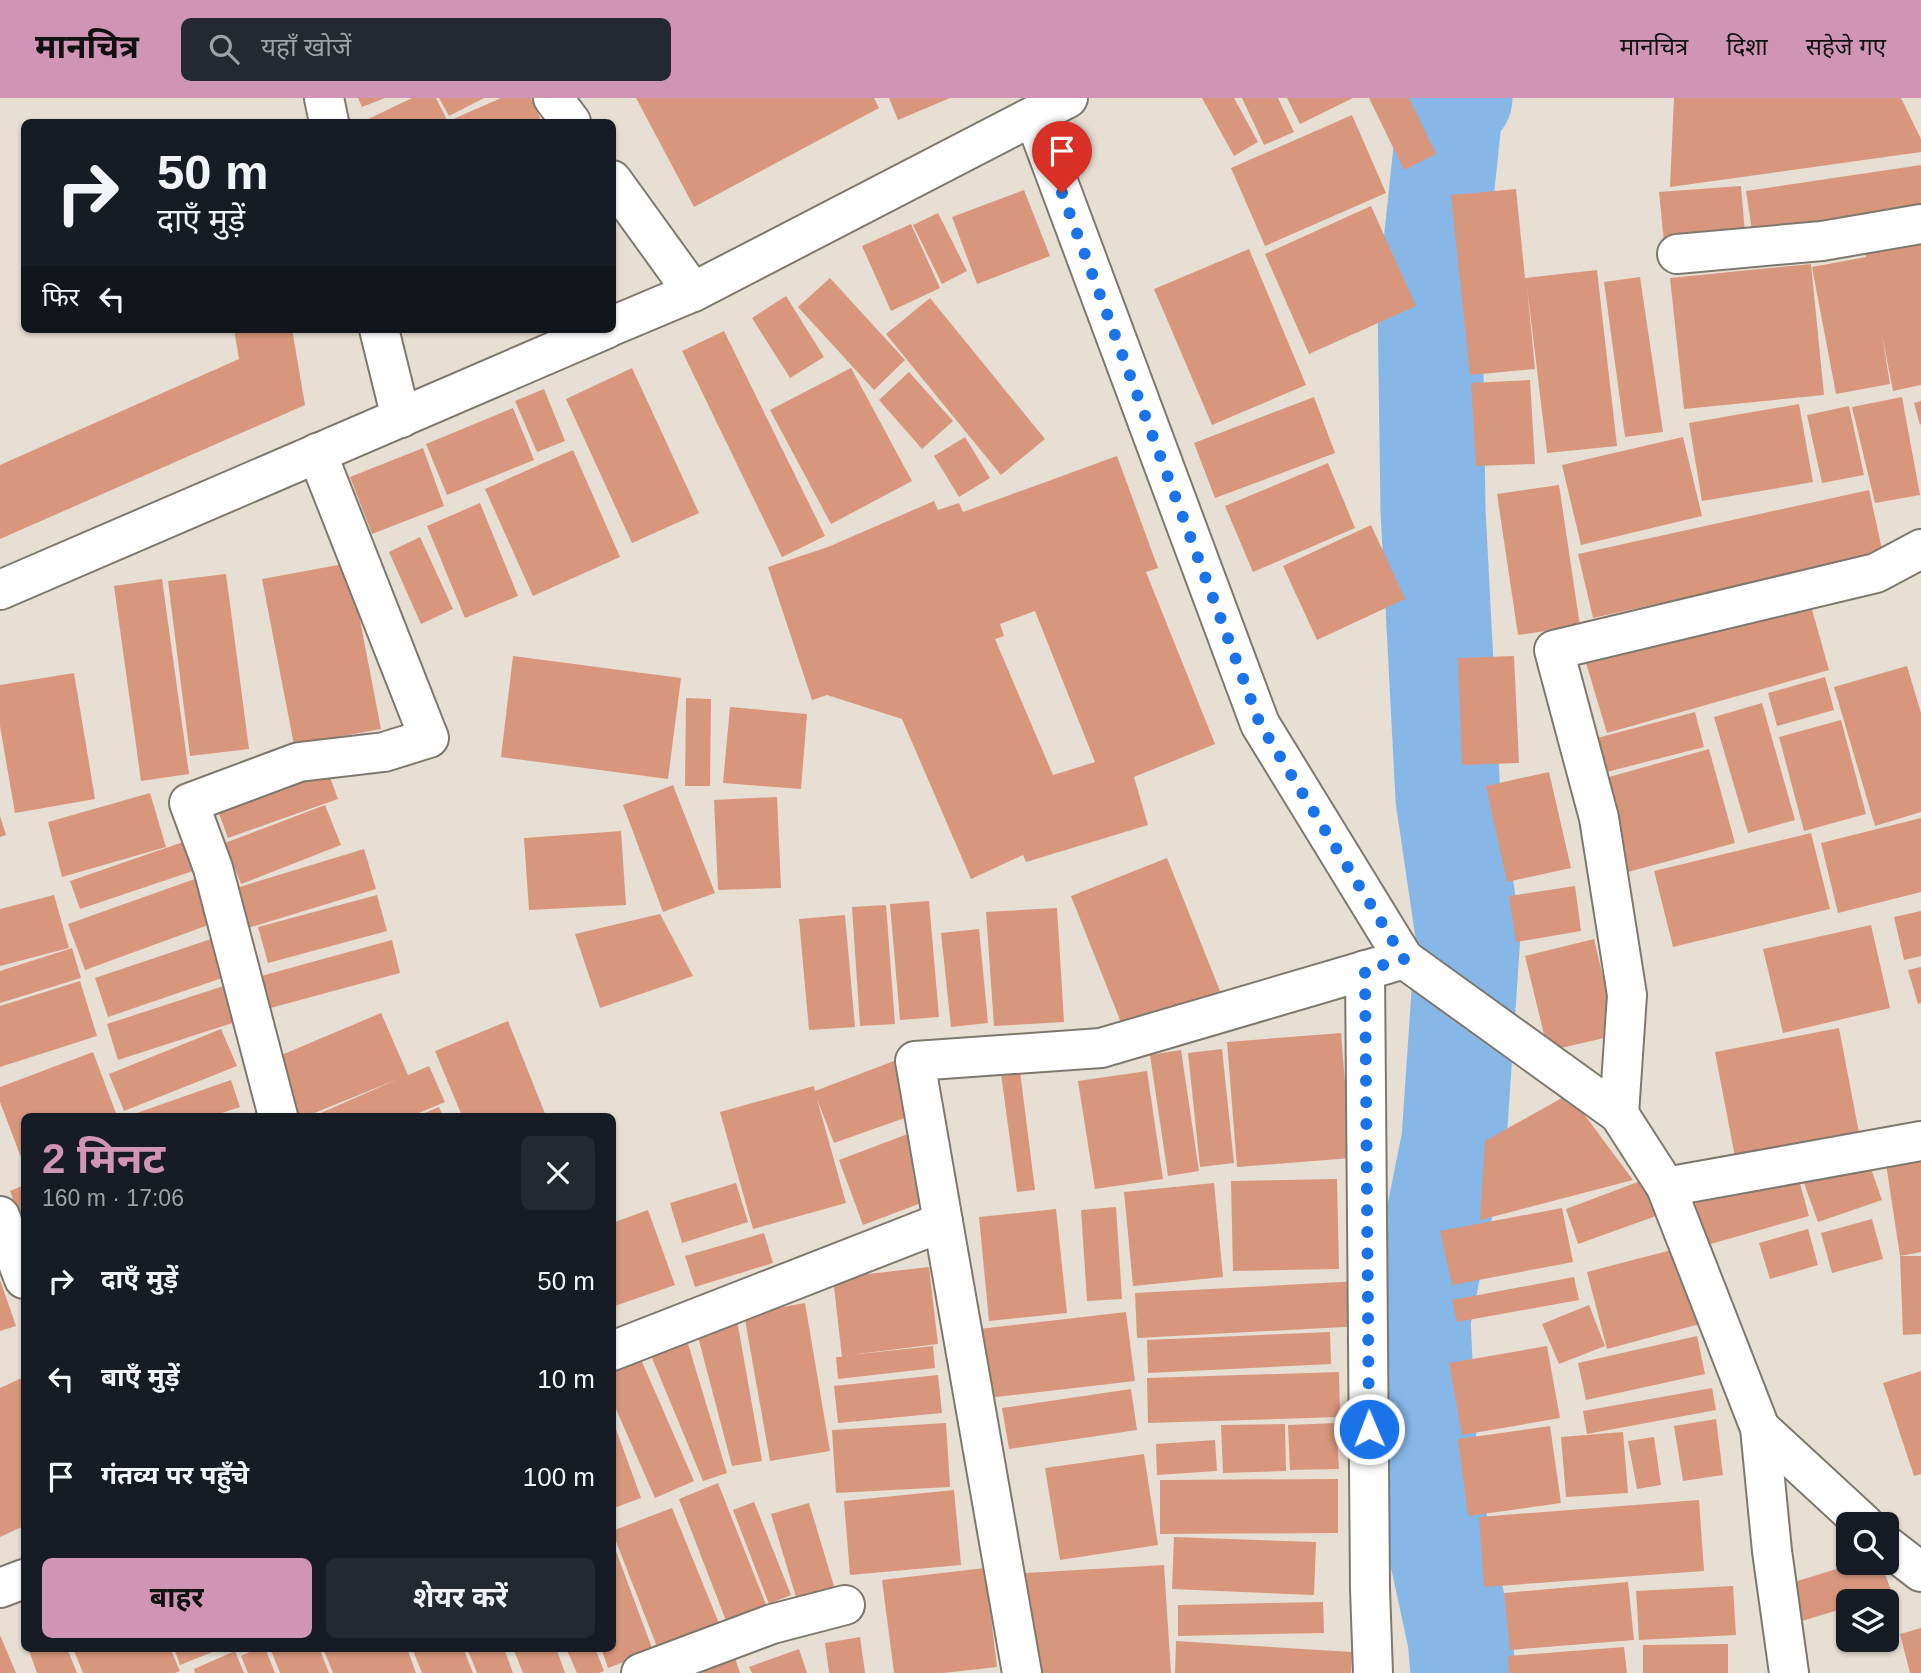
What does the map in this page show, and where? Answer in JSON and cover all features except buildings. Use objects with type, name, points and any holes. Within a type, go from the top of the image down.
[{"type":"street","points":[[324,98],[329,119]]},
{"type":"street","points":[[553,98],[569,119]]},
{"type":"street","points":[[616,324],[693,292],[1068,98]]},
{"type":"street","points":[[1034,117],[1260,724],[1414,967],[1619,1114],[1666,1187],[1760,1428],[1772,1551],[1789,1673]]},
{"type":"street","points":[[616,186],[693,292]]},
{"type":"street","points":[[1677,254],[1822,241],[1921,224]]},
{"type":"street","points":[[380,333],[401,418]]},
{"type":"street","points":[[0,590],[597,333]]},
{"type":"street","points":[[277,1113],[213,868],[189,803],[299,762],[384,752],[429,738],[317,453]]},
{"type":"street","points":[[1619,1114],[1627,995],[1599,818],[1554,650],[1876,573],[1921,549]]},
{"type":"street","points":[[1022,1673],[915,1061],[1101,1048],[1365,970],[1414,967]]},
{"type":"street","points":[[1365,970],[1373,1673]]},
{"type":"street","points":[[1666,1187],[1921,1141]]},
{"type":"street","points":[[0,1216],[21,1271]]},
{"type":"street","points":[[616,1349],[943,1222]]},
{"type":"street","points":[[1760,1428],[1851,1512]]},
{"type":"street","points":[[1899,1555],[1921,1572]]},
{"type":"street","points":[[0,1588],[21,1580]]},
{"type":"street","points":[[641,1673],[772,1624],[845,1605]]},
{"type":"waterway","points":[[1460,98],[1450,111],[1430,301],[1433,510],[1448,798],[1468,934],[1454,1140],[1418,1320],[1426,1482],[1460,1638],[1463,1673]]},
{"type":"route","points":[[1062,193],[1260,724],[1404,959],[1365,970],[1369,1429]]}]
